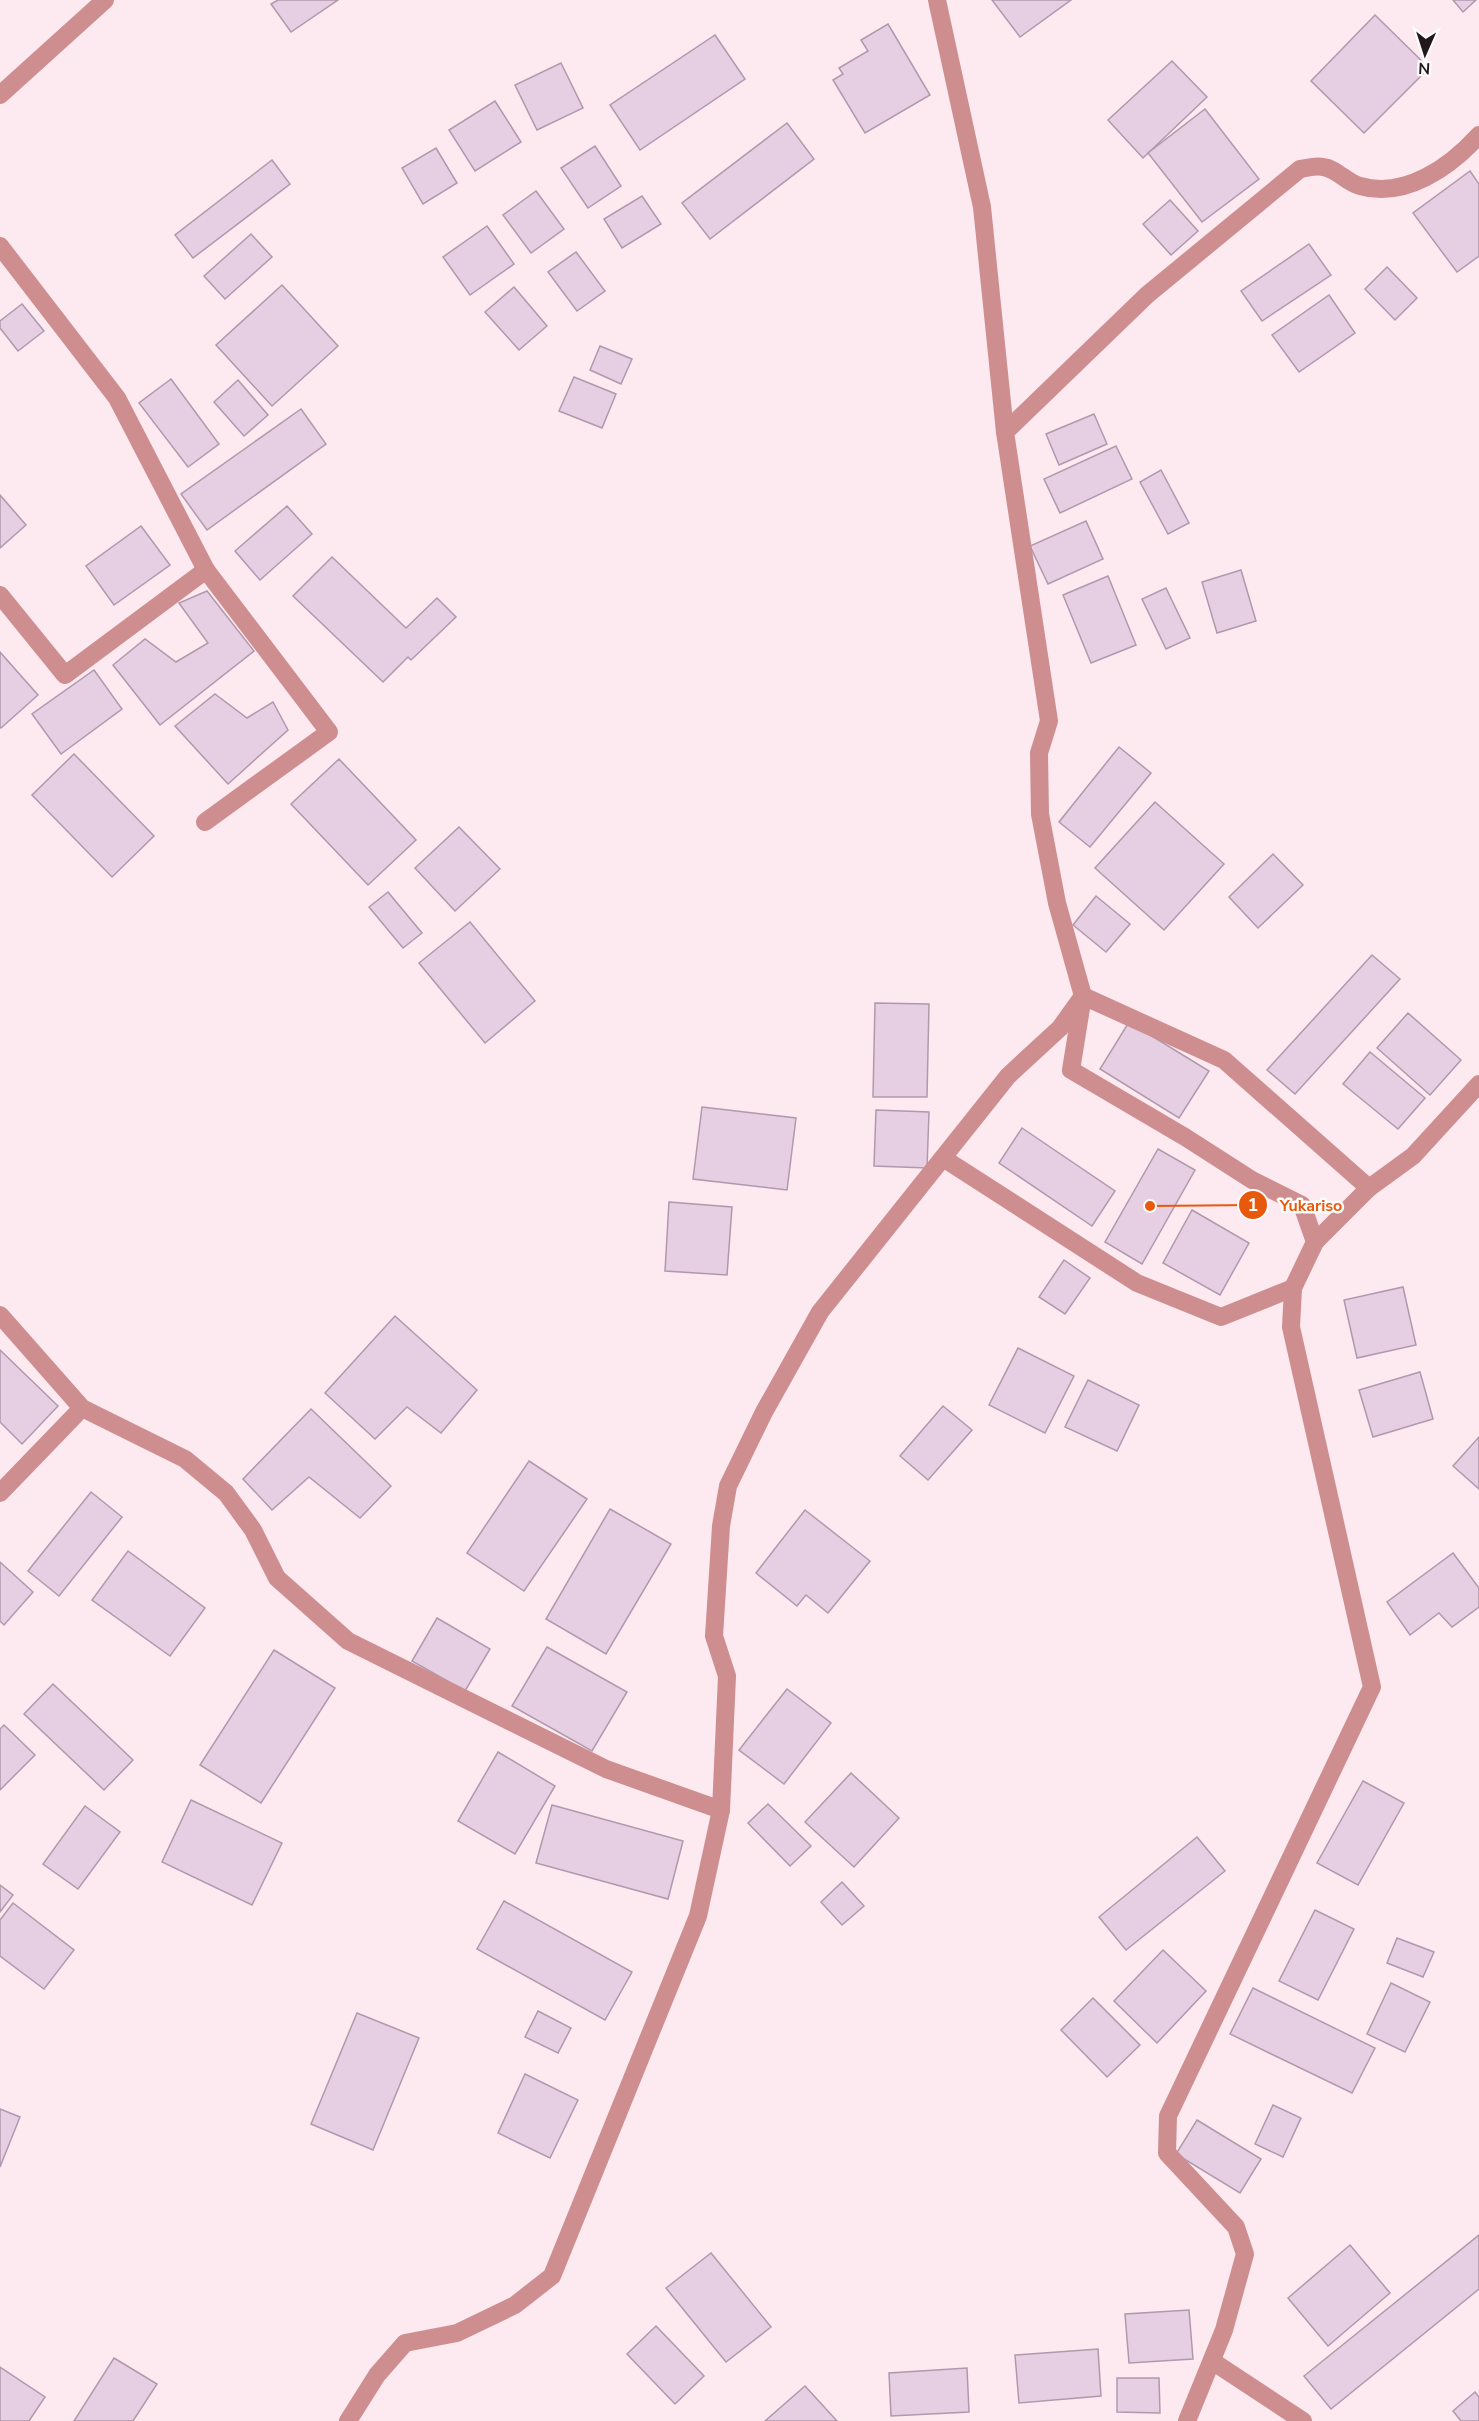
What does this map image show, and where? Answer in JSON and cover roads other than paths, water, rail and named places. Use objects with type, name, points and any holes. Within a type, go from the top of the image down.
[{"type":"street","points":[[0,94],[105,0]]},
{"type":"street","points":[[937,0],[982,207],[1005,432],[1049,720],[1039,753],[1040,814],[1057,903],[1083,996],[1071,1070],[1185,1137],[1252,1180],[1302,1204],[1315,1242]]},
{"type":"street","points":[[1005,432],[1147,295],[1300,169],[1324,166],[1359,186],[1390,190],[1425,178],[1468,147],[1479,135]]},
{"type":"street","points":[[0,246],[117,398],[206,570],[329,732],[205,822]]},
{"type":"street","points":[[0,595],[66,675],[206,570]]},
{"type":"street","points":[[348,2421],[377,2375],[405,2343],[457,2333],[515,2305],[552,2276],[698,1916],[721,1809],[727,1676],[714,1636],[721,1526],[728,1486],[764,1412],[820,1312],[1008,1076],[1060,1029],[1083,996]]},
{"type":"street","points":[[1083,996],[1224,1060],[1369,1188]]},
{"type":"street","points":[[1187,2421],[1224,2330],[1245,2254],[1236,2228],[1167,2152],[1168,2116],[1372,1687],[1291,1327],[1293,1288],[1315,1242],[1369,1188],[1413,1156],[1479,1084]]},
{"type":"street","points":[[943,1158],[1137,1283],[1221,1317],[1293,1288]]},
{"type":"street","points":[[0,1315],[82,1408],[185,1459],[226,1493],[253,1530],[277,1578],[348,1641],[606,1769],[721,1809]]},
{"type":"street","points":[[0,1493],[82,1408]]},
{"type":"street","points":[[1212,2361],[1303,2421]]},
{"type":"place","name":"Yukariso","points":[[1150,1206]]}]
